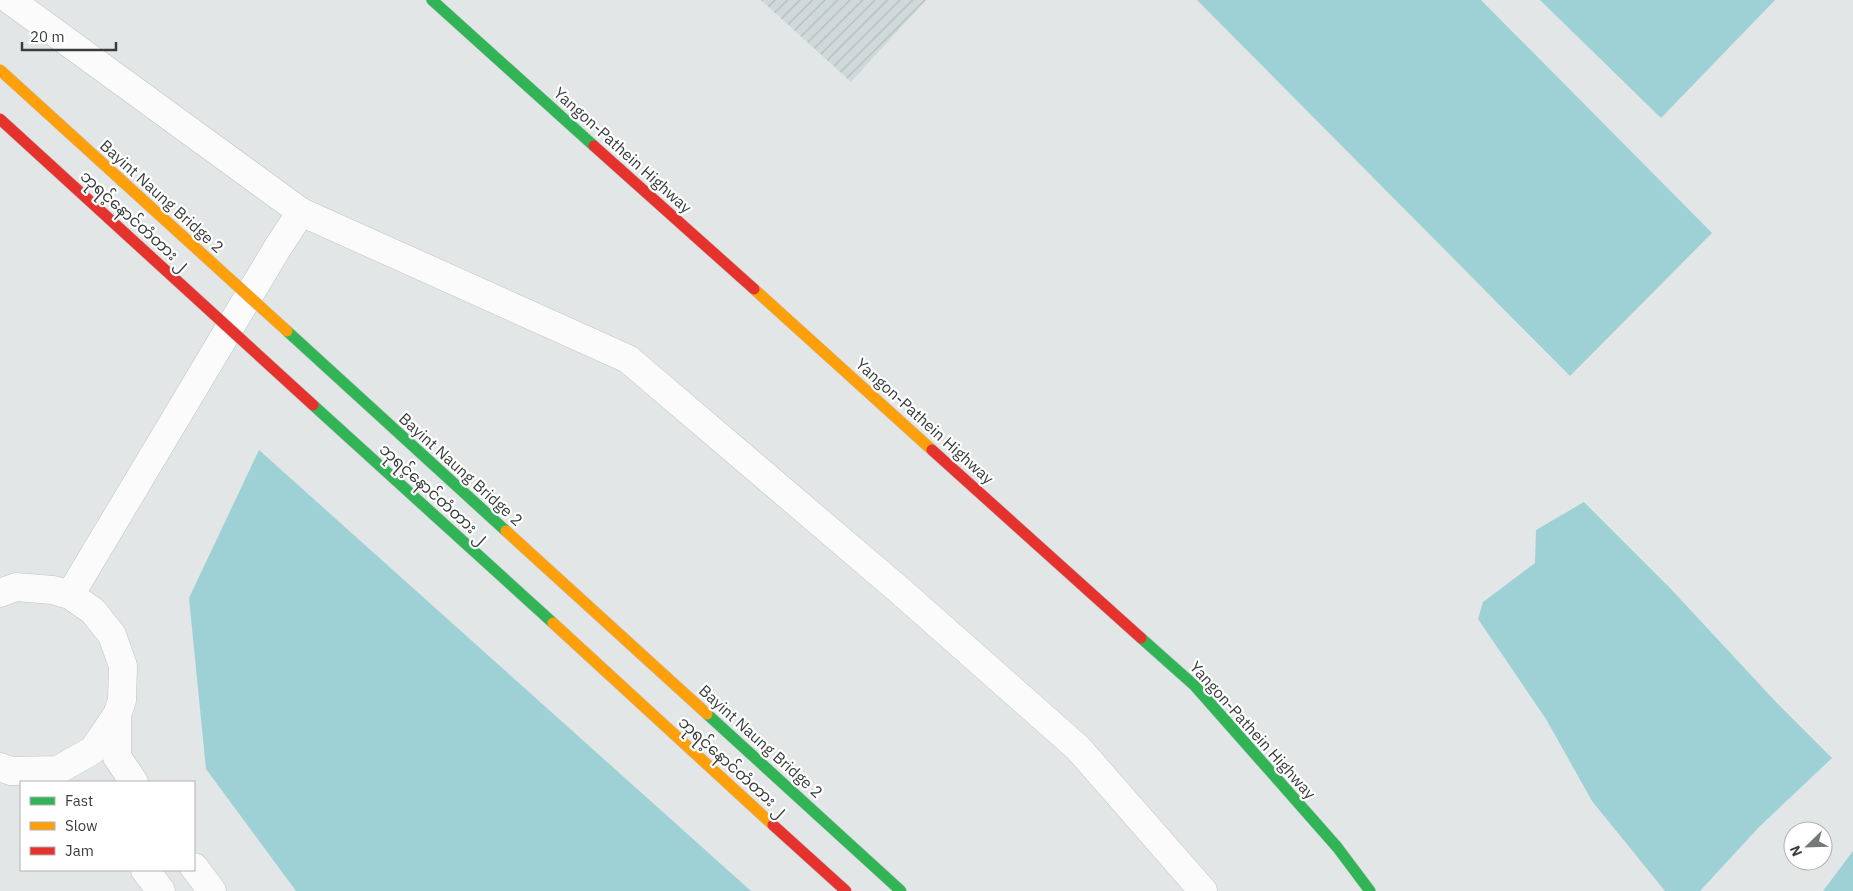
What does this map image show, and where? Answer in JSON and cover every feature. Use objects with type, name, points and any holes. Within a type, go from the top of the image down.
[{"type":"main road","name":"Yangon-Pathein Highway","points":[[432,0],[1195,686],[1337,847],[1370,891]]},
{"type":"main road","name":"Bayint Naung Bridge 2","points":[[0,70],[901,891]]},
{"type":"main road","name":"ဘုရင့်နောင်တံတား ၂","points":[[0,119],[846,891]]},
{"type":"street","points":[[10,0],[301,212],[628,359],[898,589],[1078,748],[1203,891]]},
{"type":"street","points":[[70,595],[278,247],[301,212]]},
{"type":"street","points":[[0,593],[16,587],[53,590],[70,595],[93,611],[112,635],[122,666],[122,700],[117,715],[93,750],[64,776],[11,771],[0,767]]},
{"type":"street","points":[[117,715],[117,756],[133,781]]},
{"type":"street","points":[[195,868],[212,891]]},
{"type":"street","points":[[146,871],[161,891]]},
{"type":"shaded area","points":[[761,0],[926,0],[851,82]]},
{"type":"water","points":[[1197,0],[1481,0],[1712,233],[1570,376]]},
{"type":"water","points":[[1540,0],[1775,0],[1661,118]]},
{"type":"water","points":[[259,450],[751,891],[296,891],[206,769],[189,598]]},
{"type":"water","points":[[1584,502],[1669,587],[1775,701],[1832,758],[1759,827],[1700,891],[1665,891],[1592,801],[1546,719],[1478,619],[1483,602],[1535,563],[1536,530]]},
{"type":"water","points":[[1853,851],[1853,891],[1823,891]]},
{"type":"traffic: fast","points":[[432,0],[594,146]]},
{"type":"traffic: fast","points":[[287,331],[506,531]]},
{"type":"traffic: fast","points":[[313,405],[553,623]]},
{"type":"traffic: fast","points":[[1141,638],[1195,686],[1337,847],[1370,891]]},
{"type":"traffic: fast","points":[[707,714],[901,891]]},
{"type":"traffic: slow","points":[[0,70],[287,331]]},
{"type":"traffic: slow","points":[[754,289],[932,450]]},
{"type":"traffic: slow","points":[[506,531],[707,714]]},
{"type":"traffic: slow","points":[[553,623],[773,825]]},
{"type":"traffic: jam","points":[[0,119],[313,405]]},
{"type":"traffic: jam","points":[[594,146],[754,289]]},
{"type":"traffic: jam","points":[[932,450],[1141,638]]},
{"type":"traffic: jam","points":[[773,825],[846,891]]}]
